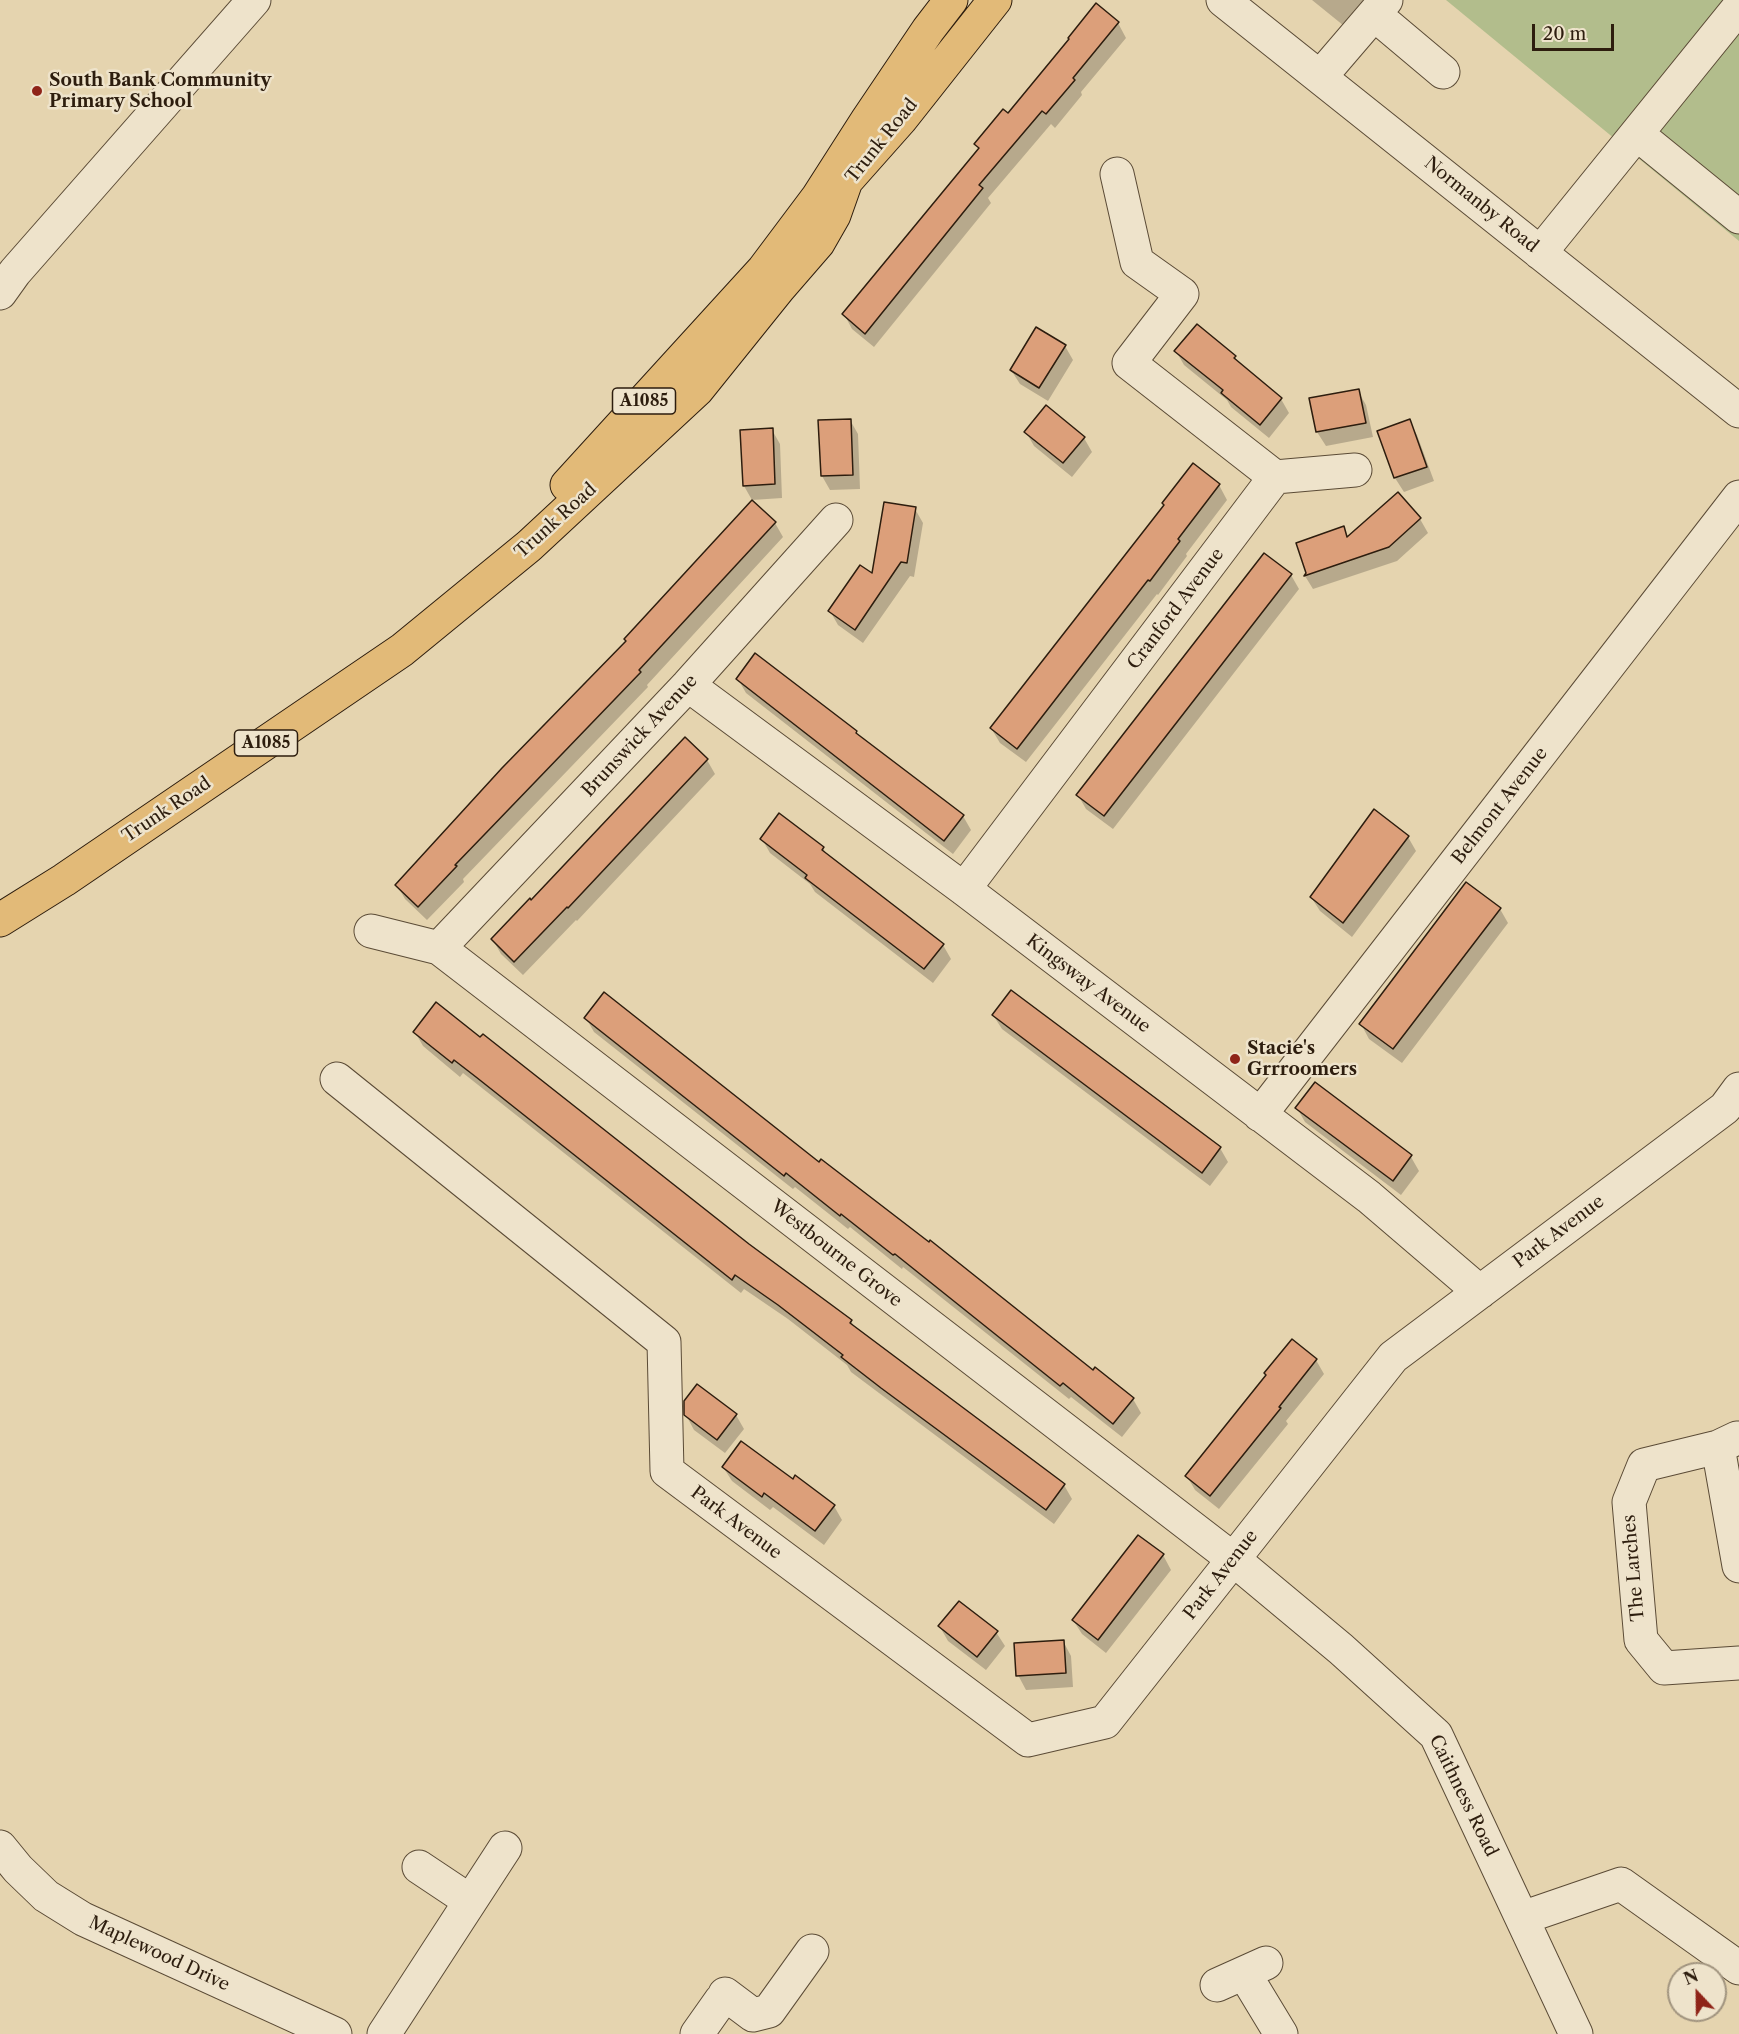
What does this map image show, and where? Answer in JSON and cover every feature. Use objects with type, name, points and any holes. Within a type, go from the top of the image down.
[{"type":"main road","name":"A1085","points":[[464,600],[764,269],[818,197],[908,60],[951,0]]},
{"type":"main road","name":"Trunk Road","points":[[0,920],[64,880],[402,650],[529,546],[697,390],[818,243],[834,215],[846,181],[901,119],[995,0]]},
{"type":"street","points":[[0,293],[15,272],[254,0]]},
{"type":"street","name":"Normanby Road","points":[[1223,0],[1739,411]]},
{"type":"street","points":[[1320,77],[1380,7],[1443,72]]},
{"type":"street","points":[[1540,253],[1739,7]]},
{"type":"street","points":[[1636,134],[1739,217]]},
{"type":"street","points":[[1118,174],[1137,262],[1182,294],[1129,363],[1275,477],[1355,470]]},
{"type":"street","name":"Cranford Avenue","points":[[964,889],[1275,477]]},
{"type":"street","name":"Belmont Avenue","points":[[1260,1115],[1739,497]]},
{"type":"street","name":"Brunswick Avenue","points":[[439,948],[688,685],[836,520]]},
{"type":"street","name":"Kingsway Avenue","points":[[688,685],[964,889],[1368,1197],[1480,1292]]},
{"type":"street","points":[[371,931],[439,948]]},
{"type":"street","name":"Westbourne Grove","points":[[439,948],[1233,1559]]},
{"type":"street","name":"Park Avenue","points":[[337,1079],[664,1342],[667,1471],[1028,1740],[1105,1722],[1393,1357],[1725,1108],[1739,1089]]},
{"type":"street","name":"The Larches","points":[[1739,1566],[1729,1442],[1644,1464],[1629,1502],[1641,1640],[1664,1668],[1739,1663]]},
{"type":"street","name":"Caithness Road","points":[[1233,1559],[1341,1649],[1436,1735],[1576,2034]]},
{"type":"street","name":"Maplewood Drive","points":[[0,1847],[18,1869],[46,1896],[82,1919],[335,2034]]},
{"type":"street","points":[[384,2034],[505,1848]]},
{"type":"street","points":[[419,1867],[470,1901]]},
{"type":"street","points":[[1522,1918],[1621,1884],[1739,1968]]},
{"type":"street","points":[[697,2034],[723,1997],[753,2015],[769,2011],[813,1951]]},
{"type":"street","points":[[1242,1974],[1281,2034]]},
{"type":"green space","points":[[1446,0],[1739,0],[1739,241]]},
{"type":"building","points":[[1096,3],[1119,22],[1046,114],[1042,111],[979,185],[983,188],[865,334],[842,314],[979,148],[974,144],[1003,109],[1008,113]]},
{"type":"building","points":[[1197,324],[1282,398],[1260,425],[1221,393],[1223,390],[1174,351]]},
{"type":"building","points":[[1036,327],[1066,345],[1039,388],[1010,370]]},
{"type":"building","points":[[1359,389],[1366,423],[1316,432],[1309,398]]},
{"type":"building","points":[[1046,405],[1085,437],[1063,463],[1024,432]]},
{"type":"building","points":[[851,419],[853,475],[821,476],[818,420]]},
{"type":"building","points":[[1410,419],[1427,467],[1394,478],[1377,431]]},
{"type":"building","points":[[773,428],[775,484],[743,486],[740,430]]},
{"type":"building","points":[[1193,463],[1220,484],[1178,539],[1180,541],[1150,581],[1148,580],[1017,749],[990,728],[1164,505],[1162,503]]},
{"type":"building","points":[[1398,492],[1421,518],[1389,547],[1304,576],[1306,573],[1296,543],[1344,526],[1347,537]]},
{"type":"building","points":[[752,500],[776,522],[639,670],[641,672],[455,865],[457,866],[418,907],[395,885],[502,768],[626,641],[624,639]]},
{"type":"building","points":[[884,502],[916,507],[907,563],[901,562],[855,630],[828,611],[860,565],[872,573]]},
{"type":"building","points":[[1264,553],[1292,574],[1104,816],[1076,795]]},
{"type":"building","points":[[755,653],[964,815],[944,841],[736,679]]},
{"type":"building","points":[[685,737],[708,759],[514,962],[491,939],[530,898],[531,900]]},
{"type":"building","points":[[1374,809],[1409,836],[1343,923],[1310,897]]},
{"type":"building","points":[[779,813],[824,847],[822,850],[944,944],[924,969],[805,878],[807,875],[760,839]]},
{"type":"building","points":[[1466,882],[1501,908],[1393,1049],[1359,1024]]},
{"type":"building","points":[[1011,990],[1221,1147],[1202,1173],[992,1015]]},
{"type":"building","points":[[604,992],[819,1162],[821,1159],[929,1242],[930,1240],[1093,1370],[1095,1367],[1134,1398],[1113,1424],[1063,1383],[1060,1386],[895,1254],[893,1255],[841,1214],[840,1216],[786,1173],[784,1176],[584,1018]]},
{"type":"building","points":[[436,1002],[480,1037],[483,1034],[749,1244],[852,1320],[850,1323],[1065,1484],[1046,1510],[881,1388],[841,1357],[843,1355],[778,1305],[735,1275],[732,1280],[476,1077],[454,1060],[452,1063],[413,1032]]},
{"type":"building","points":[[1315,1082],[1412,1155],[1393,1181],[1295,1108]]},
{"type":"building","points":[[1292,1339],[1317,1359],[1210,1496],[1185,1476]]},
{"type":"building","points":[[697,1384],[737,1414],[717,1440],[684,1415],[684,1401]]},
{"type":"building","points":[[741,1441],[793,1479],[795,1475],[835,1505],[815,1531],[764,1493],[762,1497],[722,1467]]},
{"type":"building","points":[[1138,1535],[1164,1554],[1098,1640],[1072,1620]]},
{"type":"building","points":[[959,1601],[998,1631],[977,1657],[938,1626]]},
{"type":"building","points":[[1064,1640],[1066,1673],[1016,1676],[1014,1643]]},
{"type":"place","name":"South Bank Community Primary School","points":[[37,91]]},
{"type":"place","name":"Stacie's Grrroomers","points":[[1235,1059]]}]
